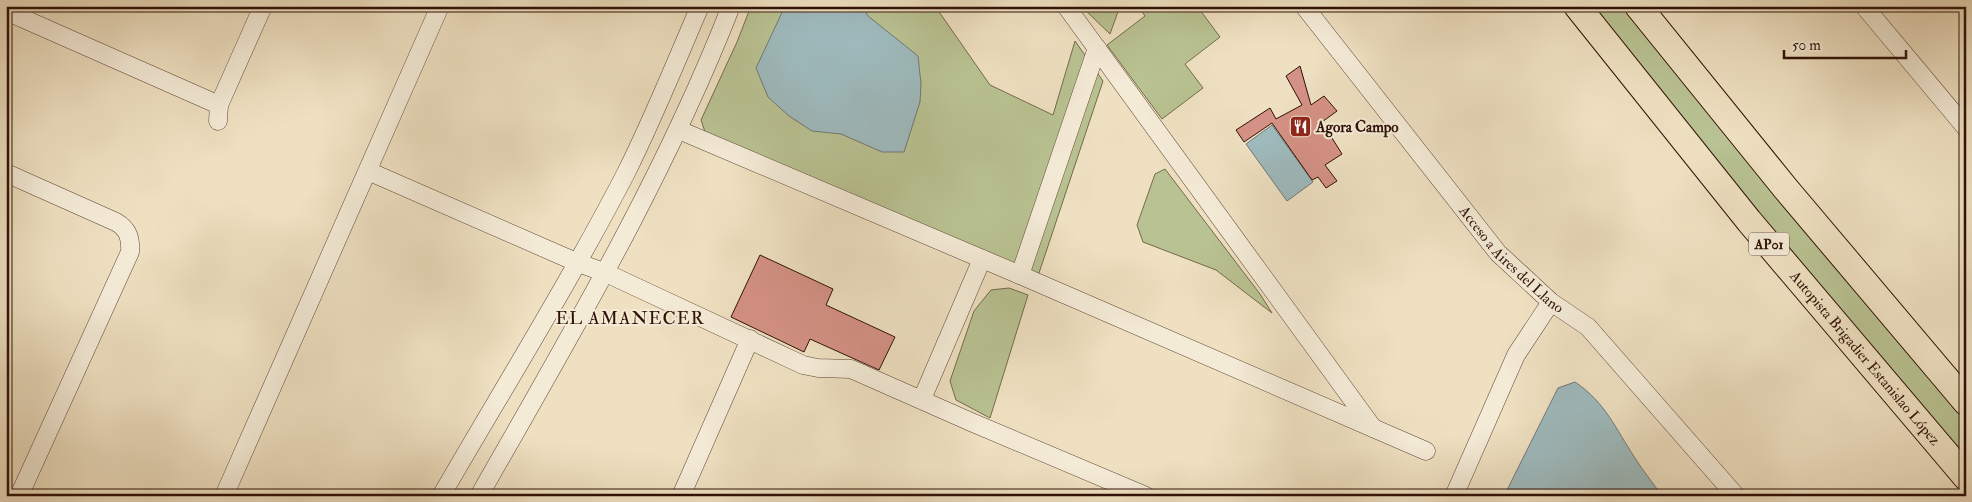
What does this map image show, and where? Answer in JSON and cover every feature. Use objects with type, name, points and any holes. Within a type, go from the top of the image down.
[{"type":"highway","name":"Autopista Brigadier Estanislao López","points":[[1578,6],[1749,221],[1966,477]]},
{"type":"highway","points":[[1638,6],[1786,189],[1966,402]]},
{"type":"street","points":[[6,11],[219,113],[263,6]]},
{"type":"street","points":[[224,496],[440,6]]},
{"type":"street","points":[[441,496],[626,173],[667,85],[700,6]]},
{"type":"street","points":[[479,496],[606,273],[679,130],[732,6]]},
{"type":"street","points":[[1066,6],[1373,428]]},
{"type":"street","name":"Acceso a Aires del Llano","points":[[1304,6],[1498,253],[1551,302],[1588,327],[1736,496]]},
{"type":"street","points":[[1864,6],[1966,128]]},
{"type":"street","points":[[1020,275],[1097,48]]},
{"type":"street","points":[[679,130],[1426,451]]},
{"type":"street","points":[[368,171],[576,262],[606,273],[803,365],[818,368],[851,369],[970,422],[1146,496]]},
{"type":"street","points":[[6,173],[116,222],[124,227],[130,241],[130,252],[19,496]]},
{"type":"street","points":[[922,399],[982,259]]},
{"type":"street","points":[[1454,496],[1516,355],[1551,302]]},
{"type":"street","points":[[681,496],[750,339]]},
{"type":"green space","points":[[751,6],[935,6],[990,85],[1053,115],[1075,41],[1103,81],[1038,276],[705,132],[701,120],[737,42]]},
{"type":"green space","points":[[1081,6],[1120,6],[1110,34]]},
{"type":"green space","points":[[1138,6],[1205,6],[1200,10],[1220,37],[1185,64],[1203,88],[1162,119],[1107,45],[1145,16]]},
{"type":"green space","points":[[1577,6],[1638,6],[1966,402],[1966,477]]},
{"type":"green space","points":[[1165,169],[1260,294],[1272,313],[1216,270],[1143,242],[1137,225],[1155,174]]},
{"type":"green space","points":[[1009,288],[1028,295],[990,418],[956,400],[950,381],[974,311],[991,290]]},
{"type":"water","points":[[785,6],[862,6],[868,16],[918,56],[921,84],[920,102],[904,152],[882,152],[841,134],[812,131],[789,116],[768,97],[756,68]]},
{"type":"water","points":[[1272,125],[1313,182],[1287,201],[1246,144]]},
{"type":"water","points":[[1575,382],[1586,390],[1602,407],[1662,496],[1504,496],[1558,388]]},
{"type":"building","name":"Agora Campo","points":[[1300,66],[1311,105],[1324,96],[1337,111],[1322,122],[1342,154],[1325,165],[1337,181],[1326,188],[1318,177],[1312,180],[1272,123],[1244,142],[1236,130],[1270,108],[1276,119],[1302,105],[1286,76]]},
{"type":"building","points":[[760,255],[833,289],[826,305],[895,337],[879,370],[810,339],[804,352],[731,317]]},
{"type":"place","name":"Agora Campo","points":[[1300,127]]},
{"type":"district","name":"EL AMANECER","points":[[630,318]]}]
